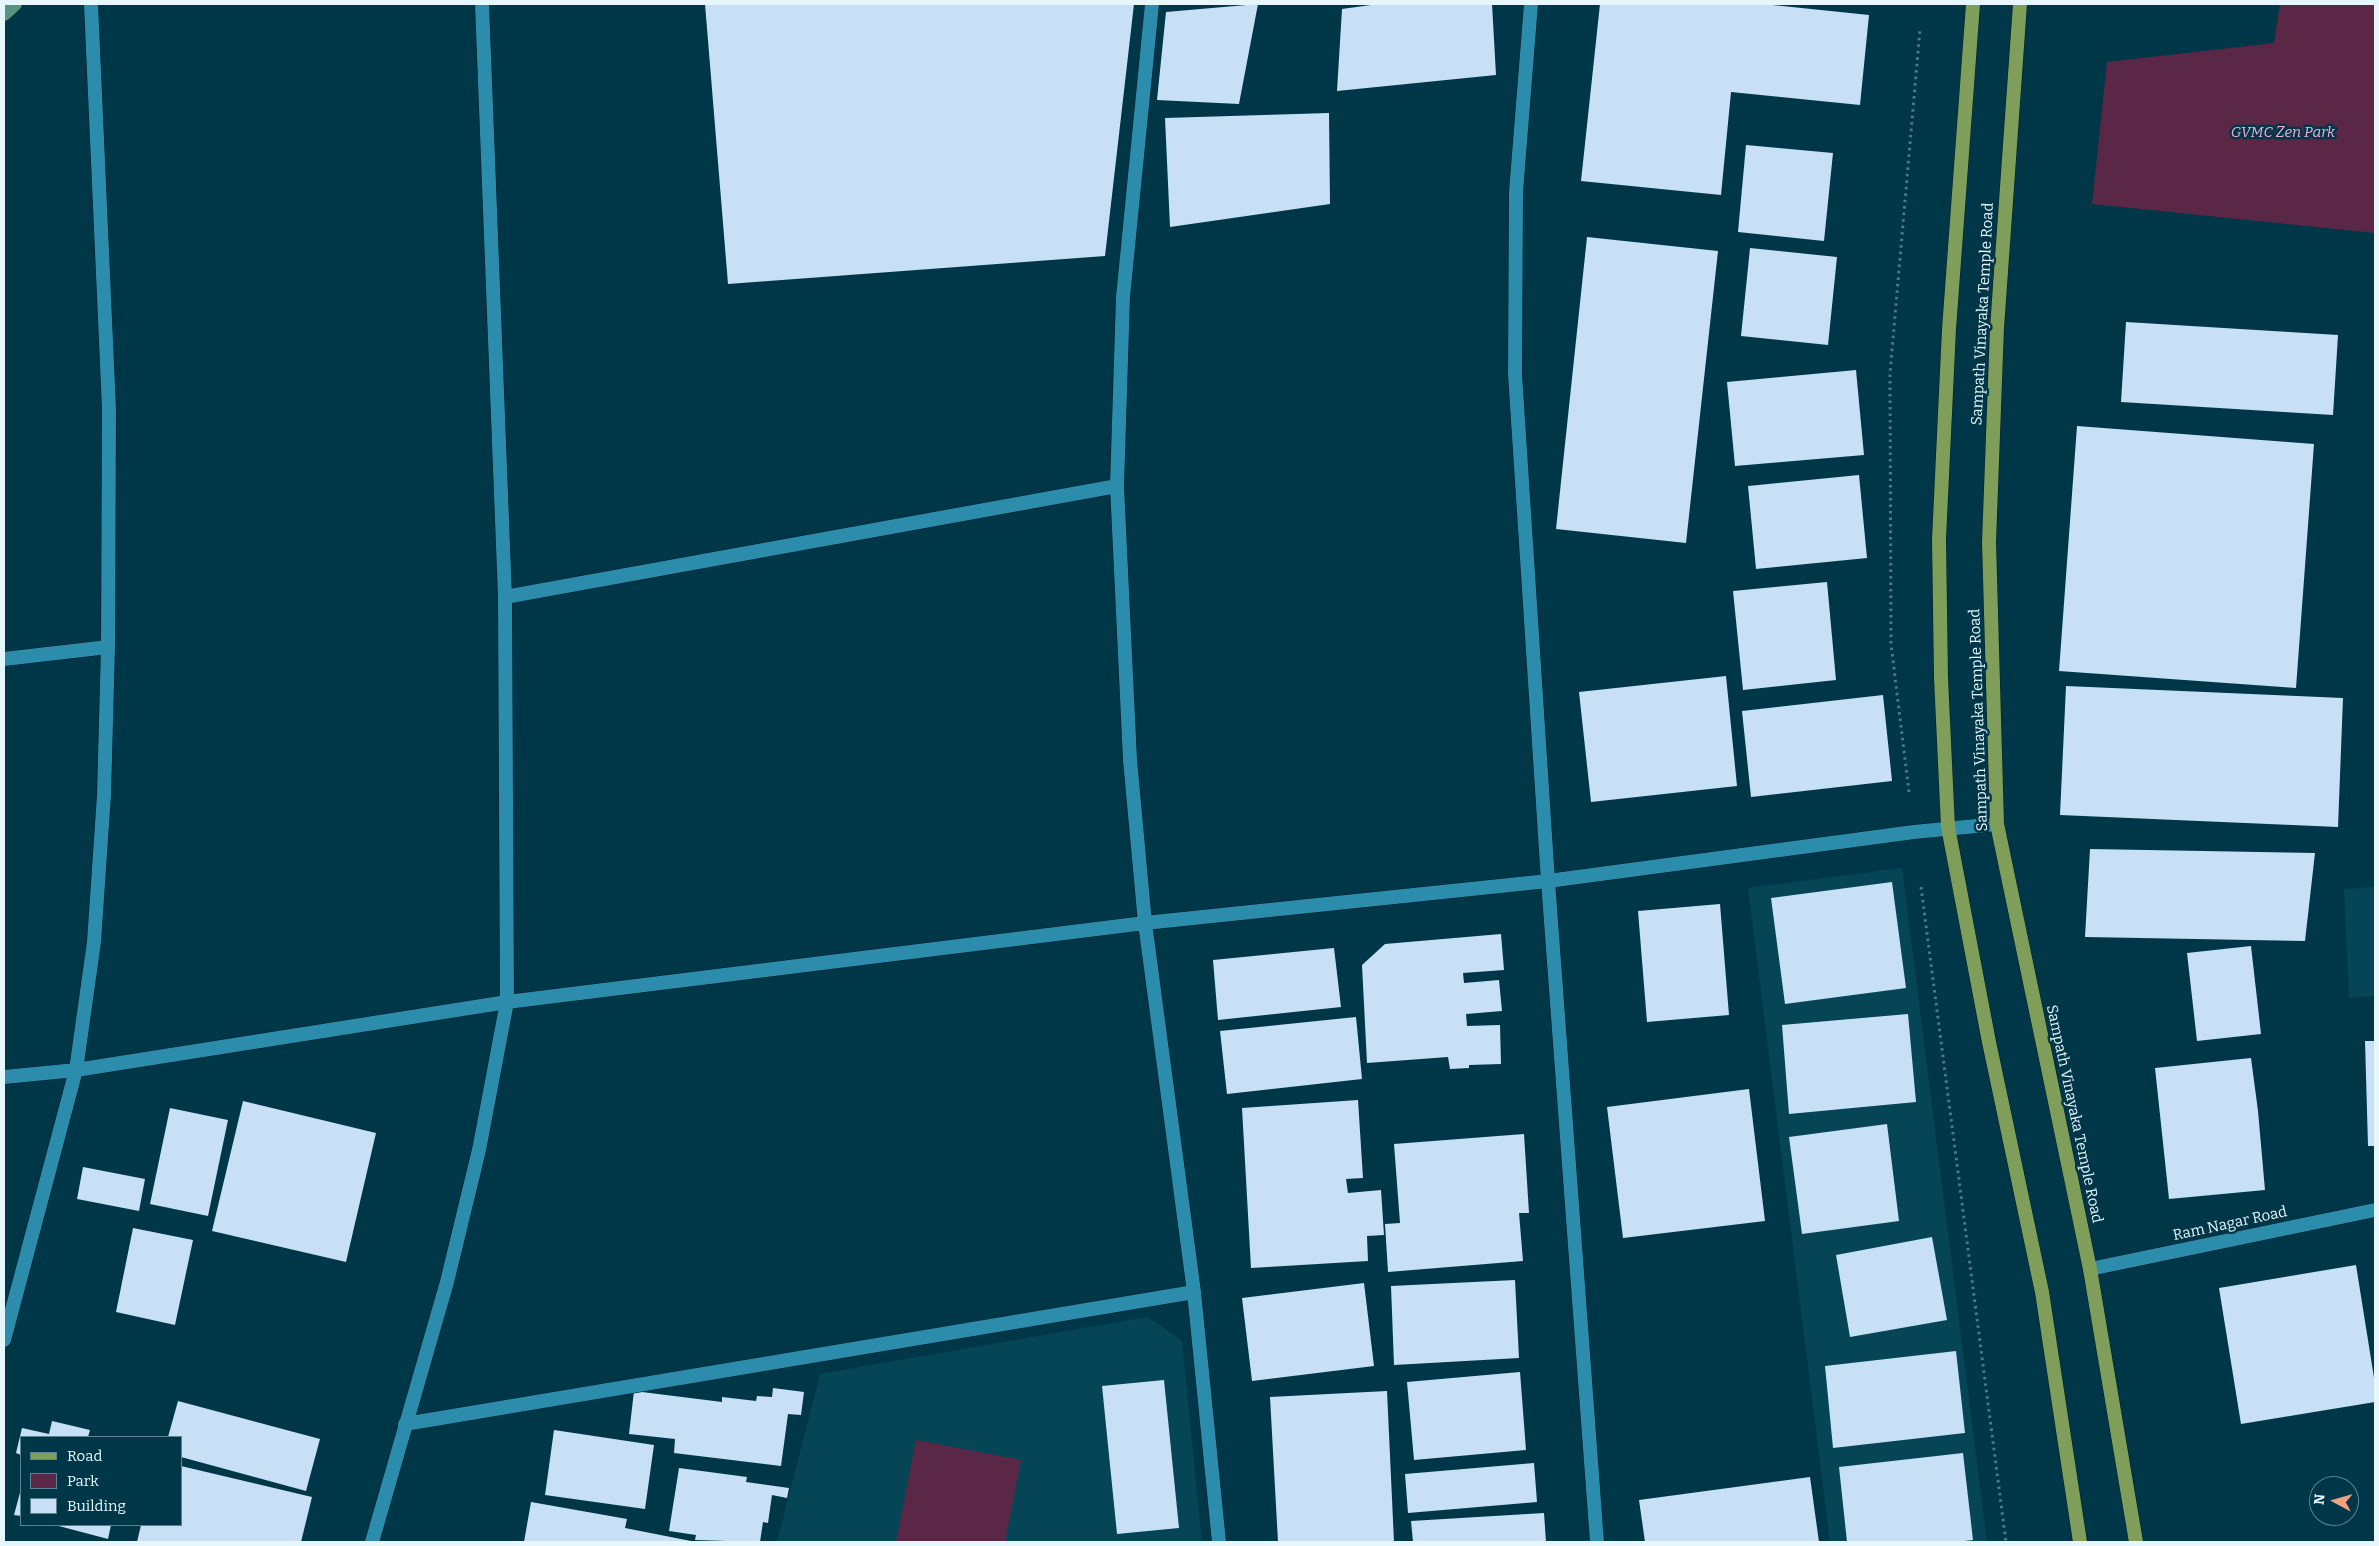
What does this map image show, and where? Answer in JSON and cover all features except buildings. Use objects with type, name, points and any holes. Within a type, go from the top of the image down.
[{"type":"main road","points":[[4,14],[14,4]]},
{"type":"main road","name":"Sampath Vinayaka Temple Road","points":[[1972,4],[1949,329],[1939,539],[1941,678],[1948,827],[1989,1042],[2042,1292],[2080,1542]]},
{"type":"main road","name":"Sampath Vinayaka Temple Road","points":[[2020,4],[1997,328],[1989,542],[1997,824],[2090,1269],[2136,1542]]},
{"type":"street","points":[[4,1340],[76,1070],[94,942],[104,795],[108,647],[109,409],[91,4]]},
{"type":"street","points":[[372,1542],[404,1424],[447,1282],[477,1160],[507,1002],[505,597],[482,4]]},
{"type":"street","points":[[1152,4],[1123,297],[1117,486],[1130,760],[1145,923],[1194,1292],[1219,1542]]},
{"type":"street","points":[[1531,4],[1516,192],[1515,374],[1548,881],[1597,1542]]},
{"type":"street","points":[[505,597],[1117,486]]},
{"type":"street","points":[[4,659],[108,647]]},
{"type":"street","points":[[4,1077],[76,1070],[507,1002],[1145,923],[1548,881],[1948,827],[1997,824]]},
{"type":"street","name":"Ram Nagar Road","points":[[2090,1269],[2375,1210]]},
{"type":"street","points":[[404,1424],[1194,1292]]},
{"type":"path","points":[[1909,792],[1891,644],[1890,373],[1920,29]]},
{"type":"path","points":[[1921,887],[2006,1542]]},
{"type":"shaded area","points":[[1902,868],[1987,1542],[1830,1542],[1748,888]]},
{"type":"shaded area","points":[[2375,887],[2375,996],[2349,998],[2344,889]]},
{"type":"shaded area","points":[[1148,1317],[1182,1341],[1202,1542],[777,1542],[820,1374]]},
{"type":"green space","name":"GVMC Zen Park","points":[[2280,4],[2375,4],[2375,233],[2092,204],[2107,62],[2274,43]]},
{"type":"green space","points":[[916,1440],[1021,1460],[1005,1542],[896,1542]]}]
